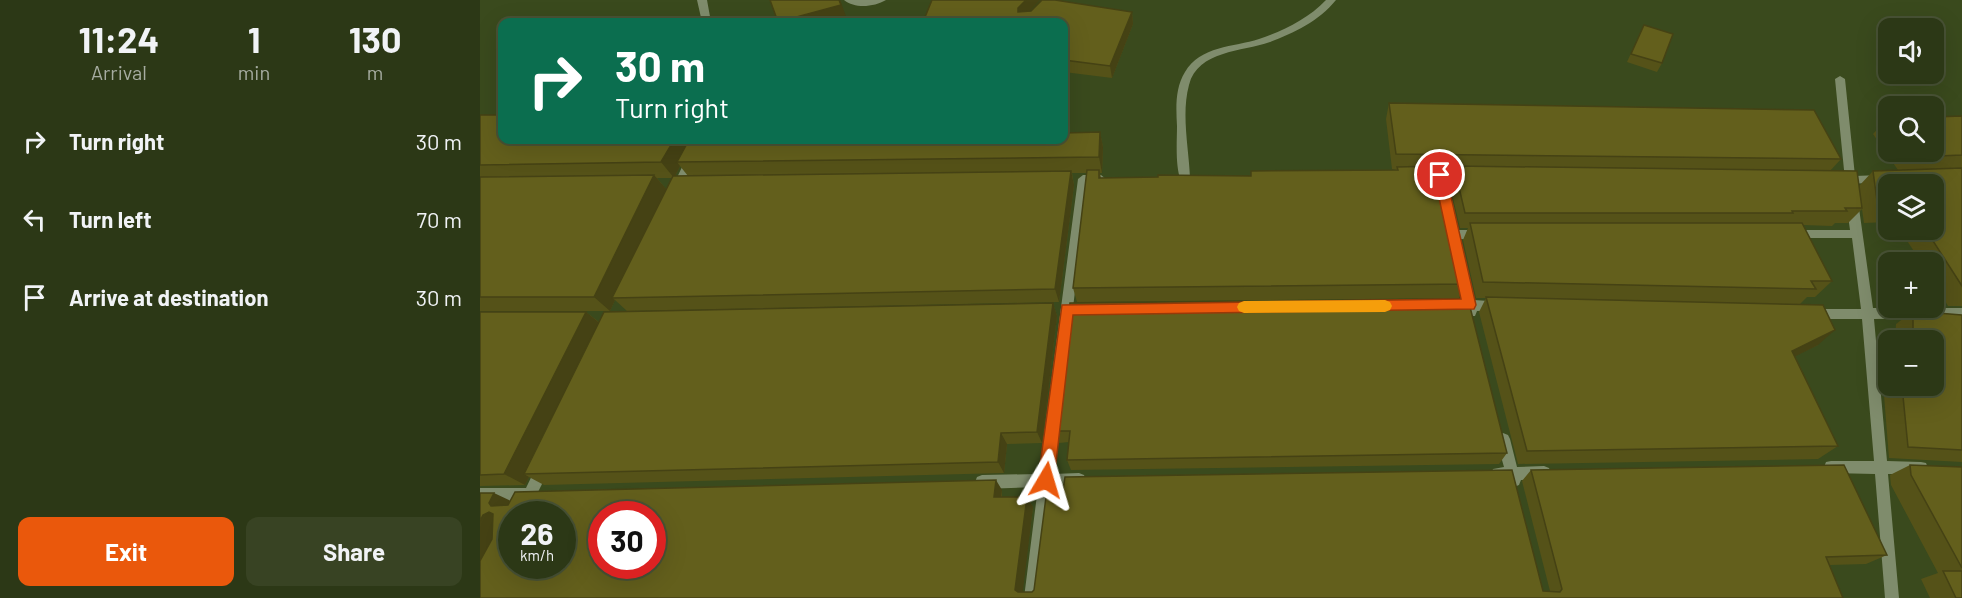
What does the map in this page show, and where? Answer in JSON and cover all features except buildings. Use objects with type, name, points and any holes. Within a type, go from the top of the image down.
[{"type":"street","points":[[702,0],[706,18]]},
{"type":"street","points":[[849,0],[856,4],[881,0]]},
{"type":"street","points":[[1185,178],[1184,84],[1197,64],[1213,54],[1269,39],[1316,14],[1331,0]]},
{"type":"street","points":[[1840,79],[1856,234],[1868,314],[1892,598]]},
{"type":"street","points":[[669,205],[698,144]]},
{"type":"street","points":[[1417,175],[1441,180],[1485,177]]},
{"type":"street","points":[[1031,598],[1067,309],[1078,179],[1117,179]]},
{"type":"street","points":[[1833,179],[1878,179]]},
{"type":"street","points":[[1475,328],[1454,239],[1489,234]]},
{"type":"street","points":[[1785,234],[1856,234]]},
{"type":"street","points":[[1445,305],[1514,307]]},
{"type":"street","points":[[1799,313],[1962,313]]},
{"type":"street","points":[[1498,421],[1518,496]]},
{"type":"street","points":[[530,501],[535,495],[548,457]]},
{"type":"street","points":[[1812,468],[1881,466],[1939,469]]},
{"type":"street","points":[[1488,474],[1556,473]]},
{"type":"street","points":[[963,482],[1094,479]]},
{"type":"street","points":[[480,495],[535,495]]},
{"type":"slow traffic","points":[[1244,307],[1385,306]]},
{"type":"route","points":[[1046,480],[1067,309],[1469,305],[1440,175]]}]
